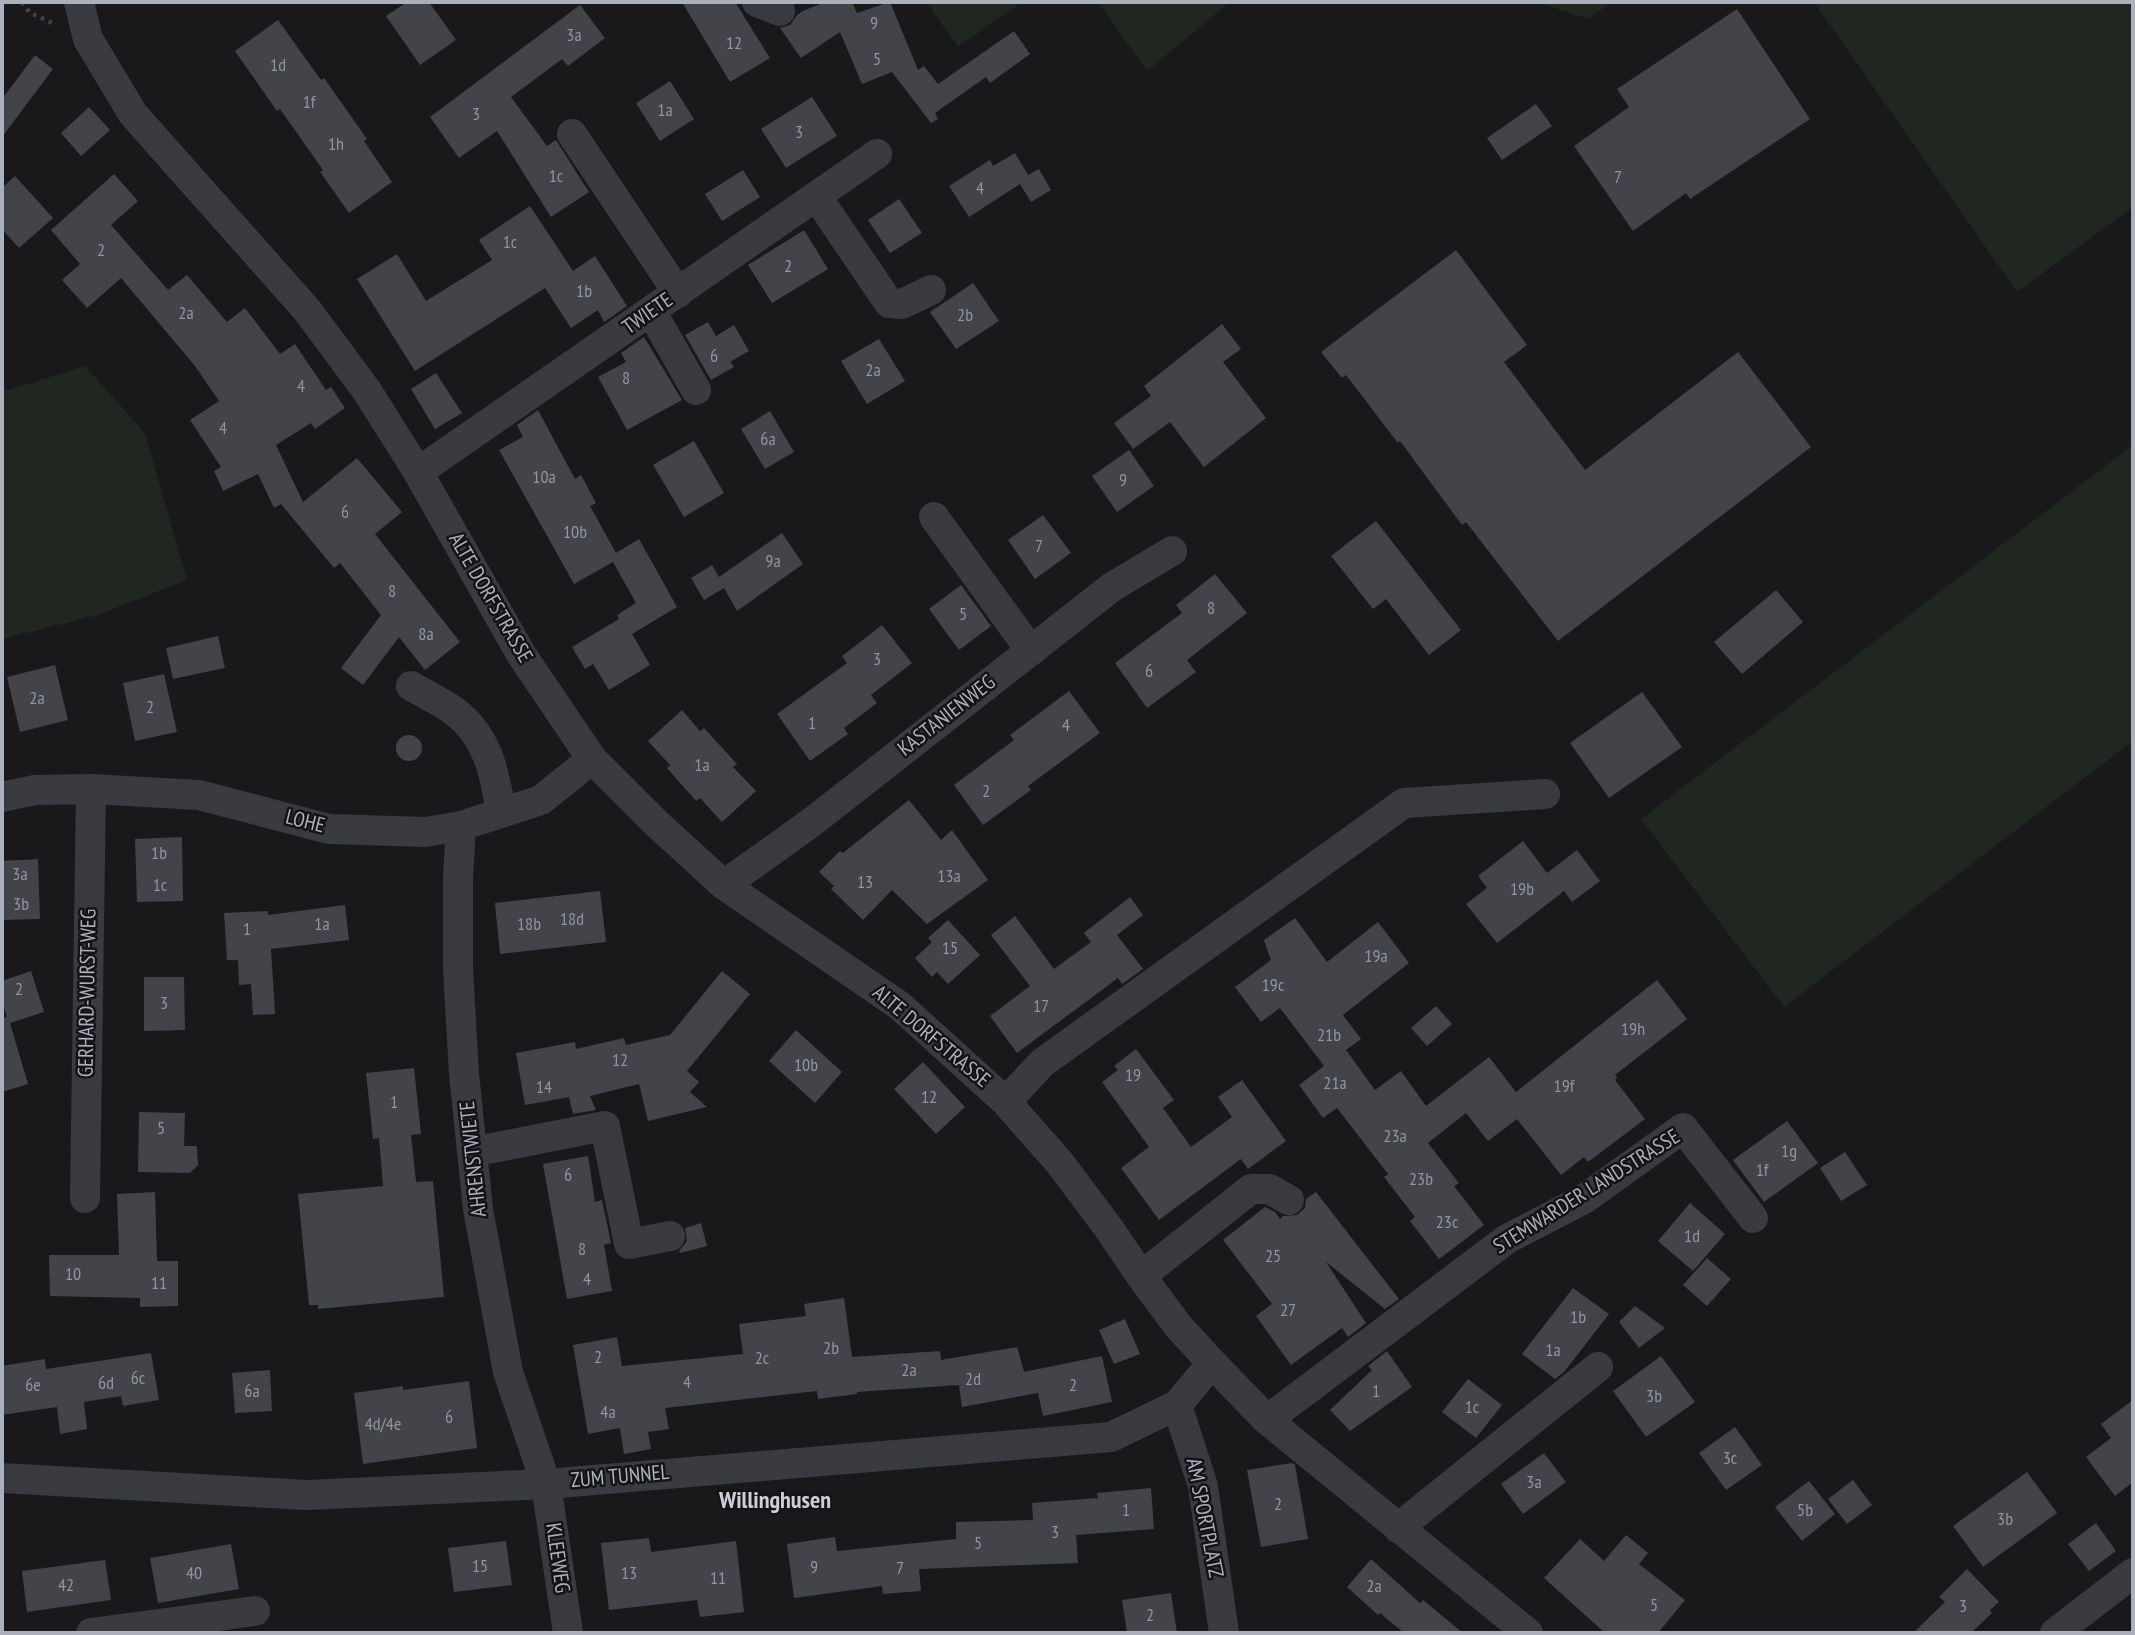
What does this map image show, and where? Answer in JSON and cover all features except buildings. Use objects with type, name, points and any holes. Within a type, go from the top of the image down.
[{"type":"street","name":"ALTE DORFSTRASSE","points":[[79,2],[88,38],[133,114],[307,310],[367,391],[418,472],[521,654],[592,758],[656,823],[724,885],[900,1006],[1006,1102],[1059,1161],[1178,1326],[1212,1363]]},
{"type":"street","points":[[572,134],[678,293]]},
{"type":"street","name":"TWIETE","points":[[418,472],[877,154]]},
{"type":"street","points":[[817,197],[889,303],[902,304],[931,290]]},
{"type":"street","points":[[651,312],[696,390]]},
{"type":"street","points":[[934,517],[1031,651]]},
{"type":"street","name":"KASTANIENWEG","points":[[724,885],[812,822],[1112,587],[1172,551]]},
{"type":"street","points":[[411,686],[455,712],[476,732],[486,749],[495,774],[501,813]]},
{"type":"street","name":"LOHE","points":[[2,797],[35,790],[92,789],[199,795],[329,829],[426,832],[461,826],[541,800],[592,758]]},
{"type":"street","name":"GERHARD-WURST-WEG","points":[[85,1198],[92,789]]},
{"type":"street","name":"ALTE DORFSTRASSE","points":[[1006,1102],[1042,1063],[1404,803],[1545,794]]},
{"type":"street","name":"AHRENSTWIETE","points":[[461,826],[458,969],[464,1074],[478,1209],[508,1372],[546,1484]]},
{"type":"street","points":[[472,1152],[605,1126],[629,1244],[670,1236]]},
{"type":"street","name":"STEMWARDER LANDSTRASSE","points":[[1267,1420],[1507,1239],[1584,1199],[1683,1128],[1753,1218]]},
{"type":"street","points":[[1141,1276],[1251,1189],[1269,1189],[1289,1200]]},
{"type":"street","points":[[1212,1363],[1267,1420],[1528,1633]]},
{"type":"street","name":"ZUM TUNNEL","points":[[2,1478],[307,1495],[546,1484],[1111,1437],[1177,1405],[1212,1363]]},
{"type":"street","points":[[1398,1528],[1598,1367]]},
{"type":"street","name":"AM SPORTPLATZ","points":[[1177,1405],[1203,1486],[1224,1633]]},
{"type":"street","name":"KLEEWEG","points":[[546,1484],[568,1633]]},
{"type":"street","points":[[2055,1633],[2133,1573]]},
{"type":"street","points":[[91,1633],[255,1611]]},
{"type":"shaded area","points":[[926,2],[1022,2],[958,47]]},
{"type":"shaded area","points":[[1098,2],[1230,2],[1147,71]]},
{"type":"shaded area","points":[[1538,2],[1612,2],[1588,19]]},
{"type":"shaded area","points":[[1814,2],[2133,2],[2133,207],[2017,292]]},
{"type":"shaded area","points":[[85,366],[145,433],[187,580],[98,615],[2,639],[2,388],[8,390]]},
{"type":"shaded area","points":[[2133,445],[2133,741],[1784,1007],[1641,819]]},
{"type":"district","name":"Willinghusen","points":[[775,1501]]}]
